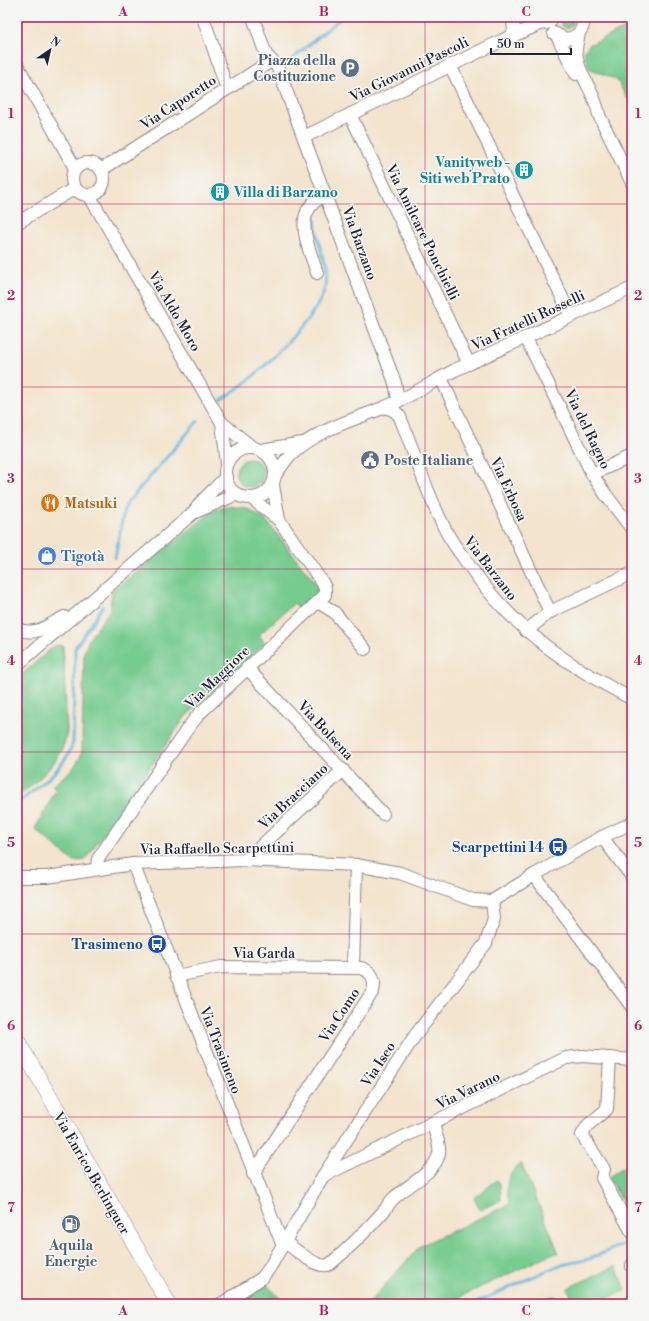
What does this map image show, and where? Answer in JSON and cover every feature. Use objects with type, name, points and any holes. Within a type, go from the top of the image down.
[{"type":"main road","name":"Via Enrico Berlinguer","points":[[17,1040],[169,1304]]},
{"type":"street","points":[[202,17],[227,89]]},
{"type":"street","name":"Via Barzano","points":[[253,17],[266,55],[277,66],[395,383],[397,394]]},
{"type":"street","points":[[512,17],[514,29],[512,37]]},
{"type":"street","points":[[550,18],[551,27],[594,110],[599,115],[632,183]]},
{"type":"street","name":"Via Giovanni Pascoli","points":[[304,137],[450,65],[550,18]]},
{"type":"street","points":[[583,18],[576,50],[579,64],[598,106],[599,115]]},
{"type":"street","points":[[557,36],[566,39],[576,36],[579,33]]},
{"type":"street","name":"Via Caporetto","points":[[101,170],[271,61]]},
{"type":"street","points":[[17,65],[65,148],[78,166]]},
{"type":"street","points":[[450,65],[572,316]]},
{"type":"street","name":"Via Amilcare Ponchielli","points":[[350,114],[469,364]]},
{"type":"street","points":[[78,166],[92,163],[101,170],[103,182],[94,192]]},
{"type":"street","points":[[17,224],[75,188],[72,178],[78,166]]},
{"type":"street","name":"Via Aldo Moro","points":[[75,188],[79,192],[94,192],[102,214],[222,423],[227,463]]},
{"type":"street","points":[[317,273],[305,236],[305,218],[309,206],[317,199],[326,195]]},
{"type":"street","name":"Via Fratelli Rosselli","points":[[304,443],[351,420],[386,407],[430,386],[439,379],[469,364],[572,316],[630,293]]},
{"type":"street","name":"Via del Ragno","points":[[526,338],[592,474],[632,529]]},
{"type":"street","name":"Via Fratelli Rosselli","points":[[351,420],[378,403],[427,380],[439,379]]},
{"type":"street","name":"Via Erbosa","points":[[439,379],[550,612]]},
{"type":"street","name":"Via Barzano","points":[[386,407],[395,410],[400,417],[439,516],[453,542],[494,598],[526,631],[572,665],[632,699]]},
{"type":"street","name":"Via Aldo Moro","points":[[222,423],[257,449]]},
{"type":"street","points":[[304,443],[292,453],[265,494],[251,498],[237,494],[230,487],[226,477],[227,463],[238,451],[304,443]]},
{"type":"street","points":[[257,449],[272,460],[274,480]]},
{"type":"street","points":[[592,474],[632,456]]},
{"type":"street","points":[[17,664],[193,513],[201,502],[226,477]]},
{"type":"street","name":"Via Maggiore","points":[[274,480],[279,520]]},
{"type":"street","points":[[193,513],[237,494]]},
{"type":"street","name":"Via Maggiore","points":[[97,868],[98,859],[188,728],[247,668],[325,595],[324,585],[279,520],[251,498]]},
{"type":"street","points":[[526,631],[550,612],[632,573]]},
{"type":"street","points":[[318,602],[334,612],[365,648]]},
{"type":"street","points":[[17,630],[29,633],[36,632],[81,608]]},
{"type":"street","name":"Via Bolsena","points":[[247,668],[383,814]]},
{"type":"street","name":"Via Bracciano","points":[[246,860],[343,770]]},
{"type":"street","points":[[492,901],[534,875],[602,837],[632,823]]},
{"type":"street","points":[[602,837],[632,877]]},
{"type":"street","name":"Via Raffaello Scarpettini","points":[[17,877],[47,877],[97,868],[133,864],[246,860],[356,865],[400,873],[473,900],[492,901]]},
{"type":"street","name":"Via Trasimeno","points":[[133,864],[253,1174],[284,1244]]},
{"type":"street","name":"Via Como","points":[[253,1174],[373,991],[374,981],[370,972],[361,968],[353,968],[356,865]]},
{"type":"street","points":[[534,875],[632,1007]]},
{"type":"street","name":"Via Iseo","points":[[221,1304],[262,1278],[270,1267],[324,1176],[414,1037],[486,943],[494,918],[492,901]]},
{"type":"street","name":"Via Garda","points":[[176,976],[221,967],[353,968]]},
{"type":"street","name":"Via Varano","points":[[324,1176],[566,1058],[583,1056],[632,1060]]},
{"type":"street","points":[[610,1058],[607,1109],[588,1125],[582,1135],[604,1169],[602,1178],[632,1232]]},
{"type":"street","points":[[284,1244],[314,1263],[320,1266],[327,1266],[382,1213],[402,1190],[418,1180],[438,1157],[439,1144],[432,1124]]},
{"type":"green space","points":[[565,16],[569,16],[573,22],[569,28],[565,28],[561,24],[561,20]]},
{"type":"green space","points":[[632,25],[632,100],[626,97],[617,80],[589,68],[584,52],[589,45]]},
{"type":"green space","points":[[250,459],[260,463],[264,473],[260,483],[250,487],[240,483],[236,473],[240,463]]},
{"type":"green space","points":[[224,506],[246,508],[265,519],[317,585],[317,594],[301,610],[294,603],[259,635],[265,643],[186,716],[85,860],[73,861],[35,829],[56,790],[52,786],[66,775],[78,762],[82,751],[84,653],[89,639],[110,610],[112,591],[212,512]]},
{"type":"green space","points":[[58,645],[63,646],[67,732],[60,753],[55,761],[41,777],[17,798],[17,679],[53,647]]},
{"type":"green space","points":[[632,1161],[632,1220],[609,1177]]},
{"type":"green space","points":[[521,1163],[559,1253],[551,1254],[445,1304],[368,1304],[420,1246],[510,1204],[507,1192],[508,1181],[516,1167]]},
{"type":"green space","points":[[497,1180],[500,1183],[501,1200],[480,1210],[474,1198]]},
{"type":"green space","points":[[616,1266],[626,1290],[595,1304],[574,1304],[568,1288]]},
{"type":"green space","points":[[267,1285],[286,1304],[233,1304],[262,1286]]},
{"type":"green space","points":[[554,1296],[561,1298],[566,1304],[543,1304],[547,1298]]},
{"type":"waterway","points":[[285,65],[342,17]]},
{"type":"waterway","points":[[221,400],[248,381],[282,349],[305,323],[321,297],[325,287],[325,270],[317,235],[315,218]]},
{"type":"waterway","points":[[115,558],[124,510],[128,502],[198,421]]},
{"type":"waterway","points":[[17,804],[50,777],[69,753],[73,743],[75,648],[103,606]]},
{"type":"waterway","points":[[473,1304],[557,1266],[589,1259],[628,1242]]},
{"type":"place","name":"Piazza della Costituzione","points":[[350,68]]},
{"type":"place","name":"Vanityweb - Siti web Prato","points":[[524,170]]},
{"type":"place","name":"Villa di Barzano","points":[[220,192]]},
{"type":"place","name":"Poste Italiane","points":[[370,460]]},
{"type":"place","name":"Matsuki","points":[[50,503]]},
{"type":"place","name":"Tigotà","points":[[47,556]]},
{"type":"place","name":"Scarpettini 14","points":[[558,847]]},
{"type":"place","name":"Trasimeno","points":[[157,944]]},
{"type":"place","name":"Aquila Energie","points":[[71,1224]]}]
